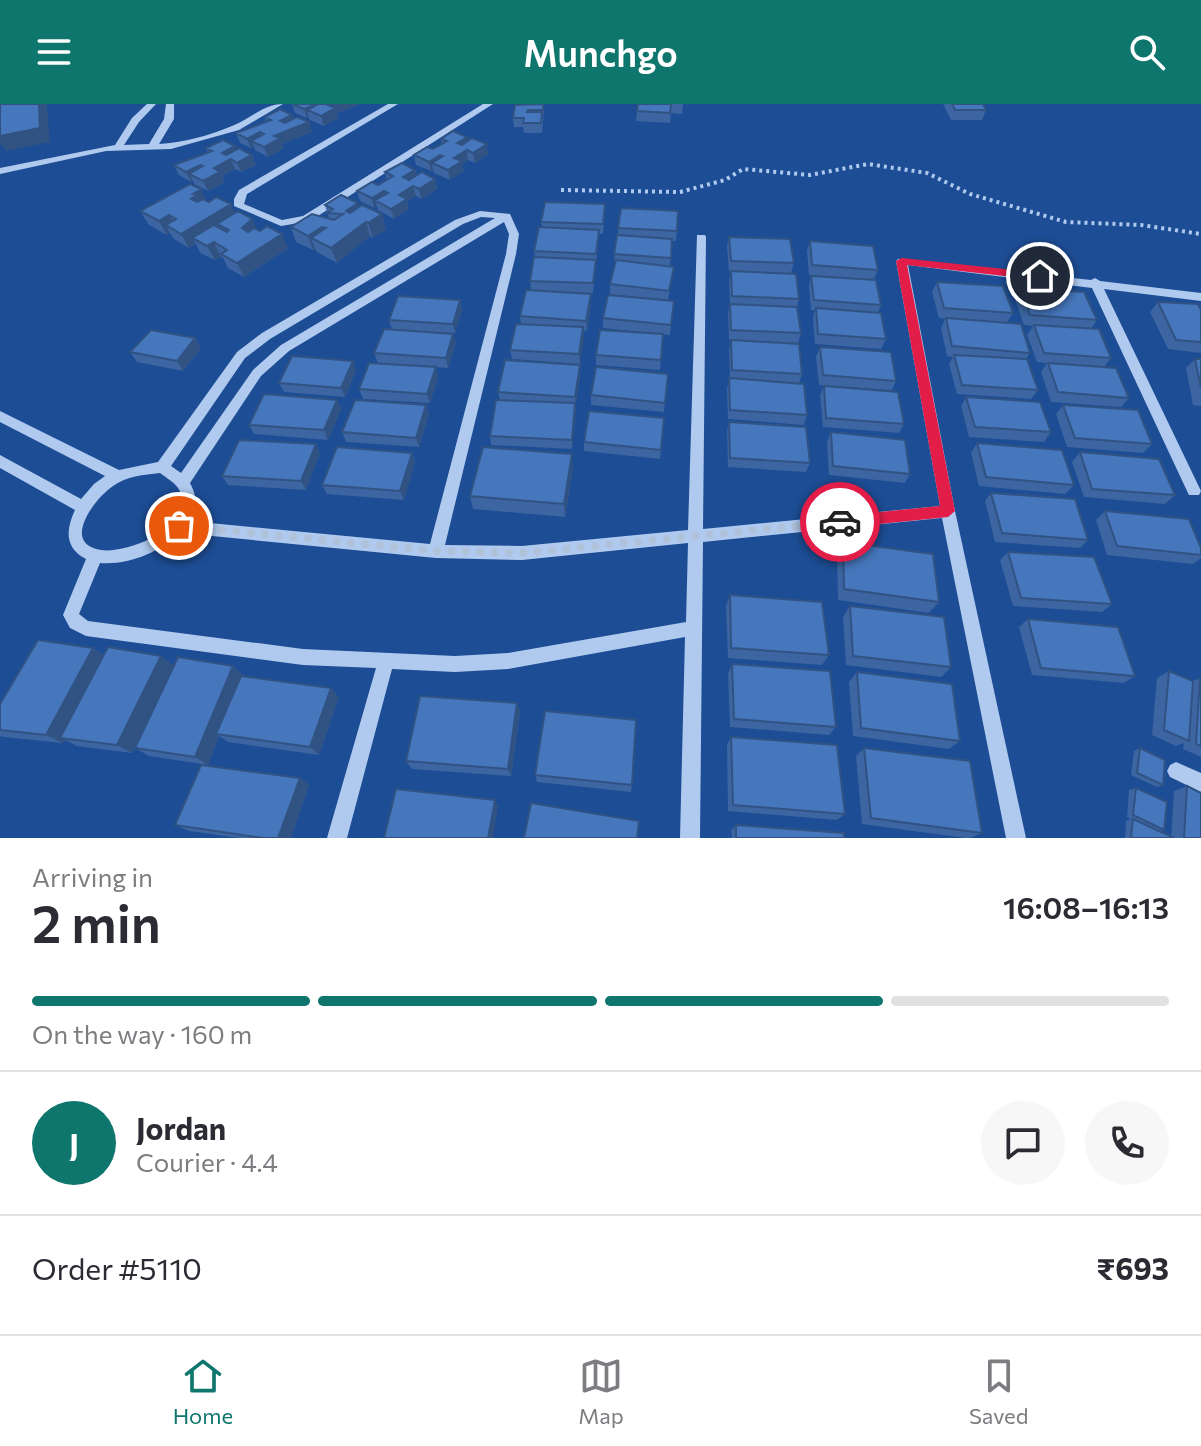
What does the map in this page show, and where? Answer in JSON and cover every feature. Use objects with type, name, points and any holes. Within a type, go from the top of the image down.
[{"type":"street","points":[[118,147],[135,120],[152,104]]},
{"type":"street","points":[[152,147],[169,119],[170,104]]},
{"type":"street","points":[[0,171],[118,147],[171,146],[236,128],[279,104]]},
{"type":"street","points":[[394,104],[243,192],[239,206],[281,223],[306,219],[489,104]]},
{"type":"street","points":[[162,467],[241,355],[266,336],[459,222],[480,214],[506,216]]},
{"type":"street","points":[[184,480],[257,373],[285,348],[506,216]]},
{"type":"street","points":[[436,551],[511,254],[514,234],[506,216]]},
{"type":"street","points":[[690,838],[701,237]]},
{"type":"street","points":[[1016,838],[948,511],[902,261],[1201,297]]},
{"type":"street","points":[[1095,282],[1194,491]]},
{"type":"street","points":[[266,336],[285,348]]},
{"type":"street","points":[[0,416],[118,476]]},
{"type":"street","points":[[0,461],[81,506]]},
{"type":"street","points":[[162,467],[184,480],[189,491],[189,505],[179,526],[154,546],[135,555],[114,558],[95,556],[82,549],[75,537],[75,522],[87,497],[118,476],[162,467]]},
{"type":"street","points":[[179,526],[436,551],[522,553],[948,511]]},
{"type":"street","points":[[95,556],[71,615],[76,623],[86,628],[303,657],[455,664],[508,661],[695,628]]},
{"type":"street","points":[[337,838],[386,662]]},
{"type":"street","points":[[1176,771],[1201,783]]},
{"type":"path","points":[[561,190],[702,190],[726,183],[743,169],[810,175],[868,164],[927,173],[970,194],[1066,222],[1141,225],[1201,234]]},
{"type":"building","points":[[0,104],[39,104],[40,128],[0,136]]},
{"type":"building","points":[[293,104],[318,104],[304,109]]},
{"type":"building","points":[[318,104],[332,104],[328,105],[335,108],[321,116],[307,110]]},
{"type":"building","points":[[543,104],[543,110],[527,112],[542,112],[541,123],[523,123],[524,118],[513,118],[515,105]]},
{"type":"building","points":[[638,104],[671,104],[670,113],[637,111]]},
{"type":"building","points":[[952,104],[983,104],[986,110],[955,110]]},
{"type":"building","points":[[280,109],[292,115],[280,121],[285,123],[297,117],[309,122],[274,136],[280,138],[264,147],[251,141],[264,134],[260,132],[247,139],[236,133],[271,120],[265,117]]},
{"type":"building","points":[[453,131],[467,137],[457,143],[462,145],[472,138],[487,144],[473,153],[467,150],[454,158],[462,161],[448,170],[432,163],[443,156],[429,162],[414,155],[447,141],[441,139]]},
{"type":"building","points":[[223,140],[235,146],[222,153],[226,155],[239,148],[252,155],[237,163],[231,159],[214,168],[220,172],[203,181],[189,174],[203,166],[186,172],[174,165],[212,151],[206,148]]},
{"type":"building","points":[[402,163],[415,170],[403,177],[409,180],[422,172],[435,179],[419,189],[413,186],[399,195],[407,199],[391,209],[375,200],[388,193],[384,191],[372,198],[357,191],[372,182],[378,185],[393,176],[385,172]]},
{"type":"building","points":[[190,184],[201,189],[191,199],[197,202],[203,199],[209,202],[216,197],[231,204],[181,234],[166,225],[176,219],[169,215],[159,221],[140,211]]},
{"type":"building","points":[[341,195],[358,203],[346,211],[350,213],[362,205],[382,214],[331,248],[311,238],[326,228],[322,227],[308,236],[291,227],[312,214],[334,220],[343,214],[327,213],[333,209],[325,205]]},
{"type":"building","points":[[545,202],[605,204],[603,224],[541,222]]},
{"type":"building","points":[[621,208],[678,211],[677,231],[618,228]]},
{"type":"building","points":[[238,211],[252,219],[242,228],[248,232],[254,228],[260,231],[267,226],[282,234],[237,263],[221,254],[227,250],[214,242],[207,246],[192,238],[214,225],[227,232],[229,230],[217,224]]},
{"type":"building","points":[[539,227],[599,230],[596,254],[534,251]]},
{"type":"building","points":[[617,235],[672,239],[671,258],[614,254]]},
{"type":"building","points":[[729,237],[790,239],[794,263],[731,261]]},
{"type":"building","points":[[810,241],[873,246],[878,270],[812,265]]},
{"type":"building","points":[[534,257],[596,260],[593,283],[530,281]]},
{"type":"building","points":[[616,260],[674,267],[669,291],[610,284]]},
{"type":"building","points":[[731,271],[796,274],[799,299],[732,296]]},
{"type":"building","points":[[811,276],[876,280],[881,305],[814,300]]},
{"type":"building","points":[[937,282],[1003,286],[1013,313],[944,308]]},
{"type":"building","points":[[1020,288],[1084,292],[1097,320],[1030,315]]},
{"type":"building","points":[[526,290],[591,294],[586,321],[520,316]]},
{"type":"building","points":[[608,295],[674,301],[671,325],[603,318]]},
{"type":"building","points":[[398,296],[460,300],[453,324],[389,320]]},
{"type":"building","points":[[1158,302],[1198,304],[1201,310],[1201,342],[1176,340]]},
{"type":"building","points":[[730,304],[797,307],[801,333],[731,330]]},
{"type":"building","points":[[816,308],[881,313],[886,339],[818,334]]},
{"type":"building","points":[[946,318],[1021,324],[1030,353],[952,346]]},
{"type":"building","points":[[516,324],[583,327],[579,354],[510,350]]},
{"type":"building","points":[[1034,325],[1099,329],[1111,358],[1044,353]]},
{"type":"building","points":[[384,329],[453,334],[446,358],[374,353]]},
{"type":"building","points":[[151,330],[195,338],[177,361],[130,352]]},
{"type":"building","points":[[600,330],[663,334],[661,360],[596,355]]},
{"type":"building","points":[[731,340],[799,344],[802,374],[732,370]]},
{"type":"building","points":[[820,347],[891,352],[896,381],[823,375]]},
{"type":"building","points":[[954,355],[1027,359],[1038,390],[962,385]]},
{"type":"building","points":[[292,356],[353,361],[341,388],[279,383]]},
{"type":"building","points":[[1195,359],[1201,359],[1201,388]]},
{"type":"building","points":[[505,360],[580,365],[575,397],[498,392]]},
{"type":"building","points":[[369,363],[436,367],[427,394],[359,389]]},
{"type":"building","points":[[1048,363],[1116,368],[1129,398],[1058,392]]},
{"type":"building","points":[[596,367],[668,374],[665,403],[591,395]]},
{"type":"building","points":[[729,378],[804,384],[807,415],[730,410]]},
{"type":"building","points":[[824,386],[898,392],[904,424],[826,418]]},
{"type":"building","points":[[264,394],[337,400],[324,430],[249,425]]},
{"type":"building","points":[[966,397],[1040,402],[1051,432],[975,427]]},
{"type":"building","points":[[355,400],[426,405],[416,438],[342,432]]},
{"type":"building","points":[[496,400],[575,403],[572,440],[490,436]]},
{"type":"building","points":[[1063,405],[1138,410],[1152,444],[1075,438]]},
{"type":"building","points":[[589,411],[664,418],[661,450],[584,442]]},
{"type":"building","points":[[729,422],[806,427],[810,463],[730,458]]},
{"type":"building","points":[[831,432],[905,440],[910,474],[833,466]]},
{"type":"building","points":[[239,440],[316,444],[301,481],[222,476]]},
{"type":"building","points":[[977,443],[1062,450],[1074,485],[986,477]]},
{"type":"building","points":[[337,447],[412,453],[400,491],[322,485]]},
{"type":"building","points":[[483,447],[572,454],[564,504],[470,496]]},
{"type":"building","points":[[1080,452],[1159,459],[1175,495],[1092,489]]},
{"type":"building","points":[[991,493],[1075,499],[1088,540],[1002,533]]},
{"type":"building","points":[[1105,511],[1189,519],[1201,555],[1117,546]]},
{"type":"building","points":[[843,542],[933,554],[939,602],[844,589]]},
{"type":"building","points":[[1008,552],[1094,557],[1112,604],[1021,598]]},
{"type":"building","points":[[730,595],[822,602],[829,655],[731,648]]},
{"type":"building","points":[[850,606],[944,617],[951,667],[853,656]]},
{"type":"building","points":[[1028,619],[1118,627],[1135,676],[1041,668]]},
{"type":"building","points":[[38,640],[93,648],[46,735],[0,730],[0,704]]},
{"type":"building","points":[[108,647],[161,656],[117,745],[60,738]]},
{"type":"building","points":[[178,657],[233,666],[195,757],[135,748]]},
{"type":"building","points":[[732,664],[830,671],[836,727],[734,719]]},
{"type":"building","points":[[1169,671],[1193,681],[1189,741],[1164,730]]},
{"type":"building","points":[[857,672],[952,684],[960,741],[861,728]]},
{"type":"building","points":[[241,676],[331,688],[310,747],[216,734]]},
{"type":"building","points":[[1201,678],[1201,746],[1196,744]]},
{"type":"building","points":[[420,696],[517,703],[508,769],[406,761]]},
{"type":"building","points":[[545,711],[636,720],[632,785],[535,775]]},
{"type":"building","points":[[731,737],[837,745],[845,814],[733,805]]},
{"type":"building","points":[[864,748],[970,761],[982,833],[871,818]]},
{"type":"building","points":[[1140,748],[1165,760],[1163,785],[1137,773]]},
{"type":"building","points":[[201,765],[300,778],[278,838],[175,825]]},
{"type":"building","points":[[1187,786],[1201,793],[1201,838],[1184,838]]},
{"type":"building","points":[[1136,788],[1167,802],[1164,830],[1133,815]]},
{"type":"building","points":[[396,789],[495,800],[488,838],[384,838]]},
{"type":"building","points":[[531,803],[639,821],[637,838],[524,838]]},
{"type":"building","points":[[1133,819],[1174,838],[1131,837]]},
{"type":"building","points":[[736,825],[844,833],[844,838],[736,838]]},
{"type":"way so far","points":[[179,526],[436,551],[522,553],[840,522]]},
{"type":"route","points":[[840,522],[948,511],[902,261],[1040,276]]}]
